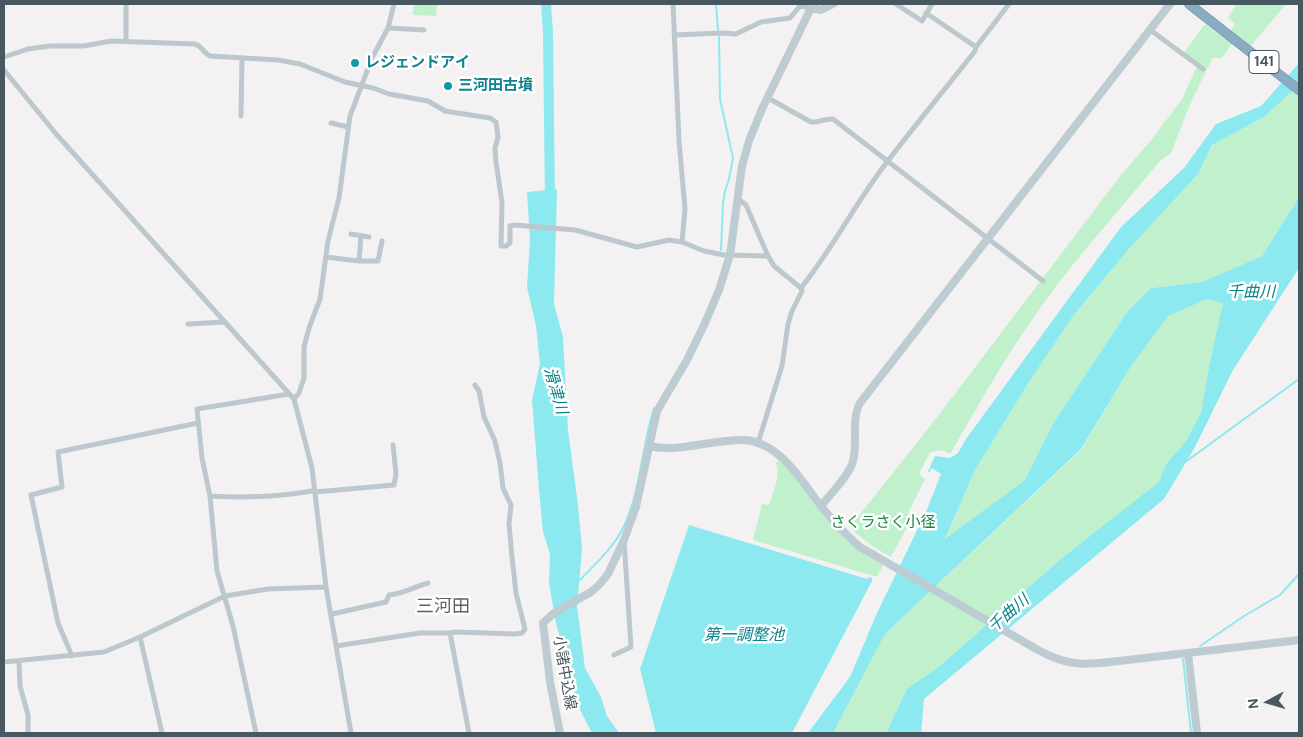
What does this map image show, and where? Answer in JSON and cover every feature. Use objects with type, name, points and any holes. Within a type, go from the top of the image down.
[{"type":"highway","name":"141","points":[[1189,4],[1299,90]]},
{"type":"street","points":[[126,4],[126,41]]},
{"type":"street","points":[[294,399],[303,383],[304,347],[320,299],[331,222],[339,198],[352,110],[372,58],[388,28],[394,4]]},
{"type":"street","points":[[673,4],[679,141],[685,209],[682,242]]},
{"type":"street","points":[[674,35],[736,34],[761,22],[790,18],[800,6],[812,6],[821,10],[833,4]]},
{"type":"street","points":[[896,4],[922,21],[932,4]]},
{"type":"street","points":[[758,443],[782,366],[788,324],[802,291],[801,288],[887,162],[975,51],[976,47],[1009,4]]},
{"type":"street","points":[[821,506],[852,466],[857,411],[860,403],[1170,4]]},
{"type":"street","points":[[614,655],[631,647],[624,540],[636,507],[657,412],[688,360],[719,290],[730,255],[745,154],[768,98],[812,6]]},
{"type":"street","points":[[926,13],[976,47]]},
{"type":"street","points":[[388,28],[424,30]]},
{"type":"street","points":[[1149,29],[1203,69]]},
{"type":"street","points":[[4,57],[37,47],[84,46],[112,41],[126,41],[195,44],[210,56],[278,60],[300,64],[328,76],[361,86],[389,94],[428,101],[448,112],[494,120],[498,137],[495,148],[502,203],[501,246],[506,246],[510,243],[510,226],[515,225],[575,230],[637,247],[669,240],[682,242],[704,251],[724,256],[768,256]]},
{"type":"street","points":[[241,116],[242,58]]},
{"type":"street","points":[[4,70],[58,135],[294,399],[312,468],[326,587],[351,733]]},
{"type":"street","points":[[768,98],[811,122],[829,118],[833,119],[1043,281]]},
{"type":"street","points":[[331,123],[348,128]]},
{"type":"street","points":[[738,201],[746,205],[774,266],[801,288]]},
{"type":"street","points":[[351,234],[369,237]]},
{"type":"street","points":[[359,261],[361,236]]},
{"type":"street","points":[[326,257],[378,261],[382,241]]},
{"type":"street","points":[[188,324],[224,322]]},
{"type":"street","points":[[336,646],[420,634],[450,634],[455,632],[515,634],[522,633],[525,629],[516,593],[509,524],[510,505],[503,488],[495,441],[484,417],[479,391],[475,385]]},
{"type":"street","points":[[256,733],[235,633],[217,571],[210,496],[202,458],[198,409],[289,394]]},
{"type":"street","points":[[72,656],[58,622],[31,495],[62,487],[58,452],[198,423]]},
{"type":"street","points":[[649,446],[670,448],[746,440],[758,443],[781,457],[852,540],[892,566],[1059,660],[1081,664],[1299,640]]},
{"type":"street","points":[[210,496],[259,498],[312,491],[394,485],[396,474],[393,445]]},
{"type":"street","name":"小諸中込線","points":[[560,733],[550,682],[542,628],[543,623],[554,613],[595,589],[605,577],[624,540]]},
{"type":"street","points":[[332,614],[386,602],[389,595],[403,593],[415,586],[428,583]]},
{"type":"street","points":[[4,662],[104,652],[140,637],[225,596],[268,589],[326,587]]},
{"type":"street","points":[[450,634],[469,733]]},
{"type":"street","points":[[140,637],[162,733]]},
{"type":"street","points":[[1188,653],[1197,733]]},
{"type":"street","points":[[19,661],[20,686],[28,715],[28,733]]},
{"type":"green space","points":[[414,4],[437,4],[436,16],[413,15]]},
{"type":"green space","name":"さくラさく小径","points":[[1236,4],[1286,4],[1251,46],[1238,36],[1221,59],[1213,57],[1191,102],[1171,153],[1160,161],[1074,263],[1042,305],[987,390],[950,454],[942,450],[930,452],[919,474],[925,479],[908,513],[913,516],[891,557],[874,547],[850,527],[938,416],[1121,175],[1152,139],[1182,99],[1198,64],[1184,53],[1205,24],[1225,39],[1235,24],[1228,18]]},
{"type":"green space","points":[[1299,85],[1299,197],[1262,256],[1202,282],[1151,288],[1127,312],[1054,422],[1025,480],[945,540],[975,470],[1029,382],[1073,316],[1129,249],[1198,174],[1212,145],[1264,117]]},
{"type":"green space","points":[[1207,299],[1224,303],[1209,367],[1201,413],[1186,441],[1166,464],[1159,483],[1062,558],[941,665],[907,689],[887,733],[833,733],[885,634],[1081,450],[1130,368],[1168,315]]},
{"type":"green space","points":[[779,461],[790,471],[844,538],[883,565],[877,577],[753,540],[762,504],[769,505],[774,490],[778,473],[776,463]]},
{"type":"water","name":"千曲川","points":[[1299,63],[1299,85],[1264,117],[1212,145],[1198,174],[1129,249],[1073,316],[1029,382],[975,470],[945,539],[1025,480],[1054,422],[1127,312],[1151,288],[1202,282],[1262,256],[1299,197],[1299,268],[1233,370],[1195,447],[1164,499],[924,699],[921,733],[887,733],[907,689],[941,665],[1062,558],[1159,482],[1166,464],[1186,441],[1201,413],[1223,303],[1207,299],[1168,316],[1130,368],[1081,449],[885,634],[833,733],[808,733],[850,677],[877,613],[926,512],[941,474],[930,467],[935,456],[950,458],[958,453],[966,439],[1121,227],[1184,168],[1216,124],[1261,106]]},
{"type":"water","points":[[557,189],[554,304],[563,337],[568,430],[582,549],[577,607],[585,668],[601,697],[607,716],[619,733],[592,733],[574,698],[556,623],[549,583],[550,554],[543,532],[532,400],[540,364],[536,326],[527,287],[530,239],[527,192]]},
{"type":"water","name":"第一調整池","points":[[689,525],[867,579],[869,577],[872,578],[792,733],[656,733],[640,669]]},
{"type":"waterway","name":"滑津川","points":[[546,4],[550,203]]},
{"type":"waterway","points":[[716,4],[718,30]]},
{"type":"waterway","points":[[719,37],[720,99],[733,158],[723,203],[721,250]]},
{"type":"waterway","points":[[1184,463],[1299,379]]},
{"type":"waterway","points":[[580,580],[613,544],[628,517],[637,487],[646,438],[654,408]]},
{"type":"waterway","points":[[1200,646],[1244,616],[1280,595],[1299,574]]},
{"type":"waterway","points":[[1183,659],[1191,733]]},
{"type":"place","name":"レジェンドアイ","points":[[355,63]]},
{"type":"place","name":"三河田古墳","points":[[448,86]]},
{"type":"district","name":"三河田","points":[[443,607]]}]
